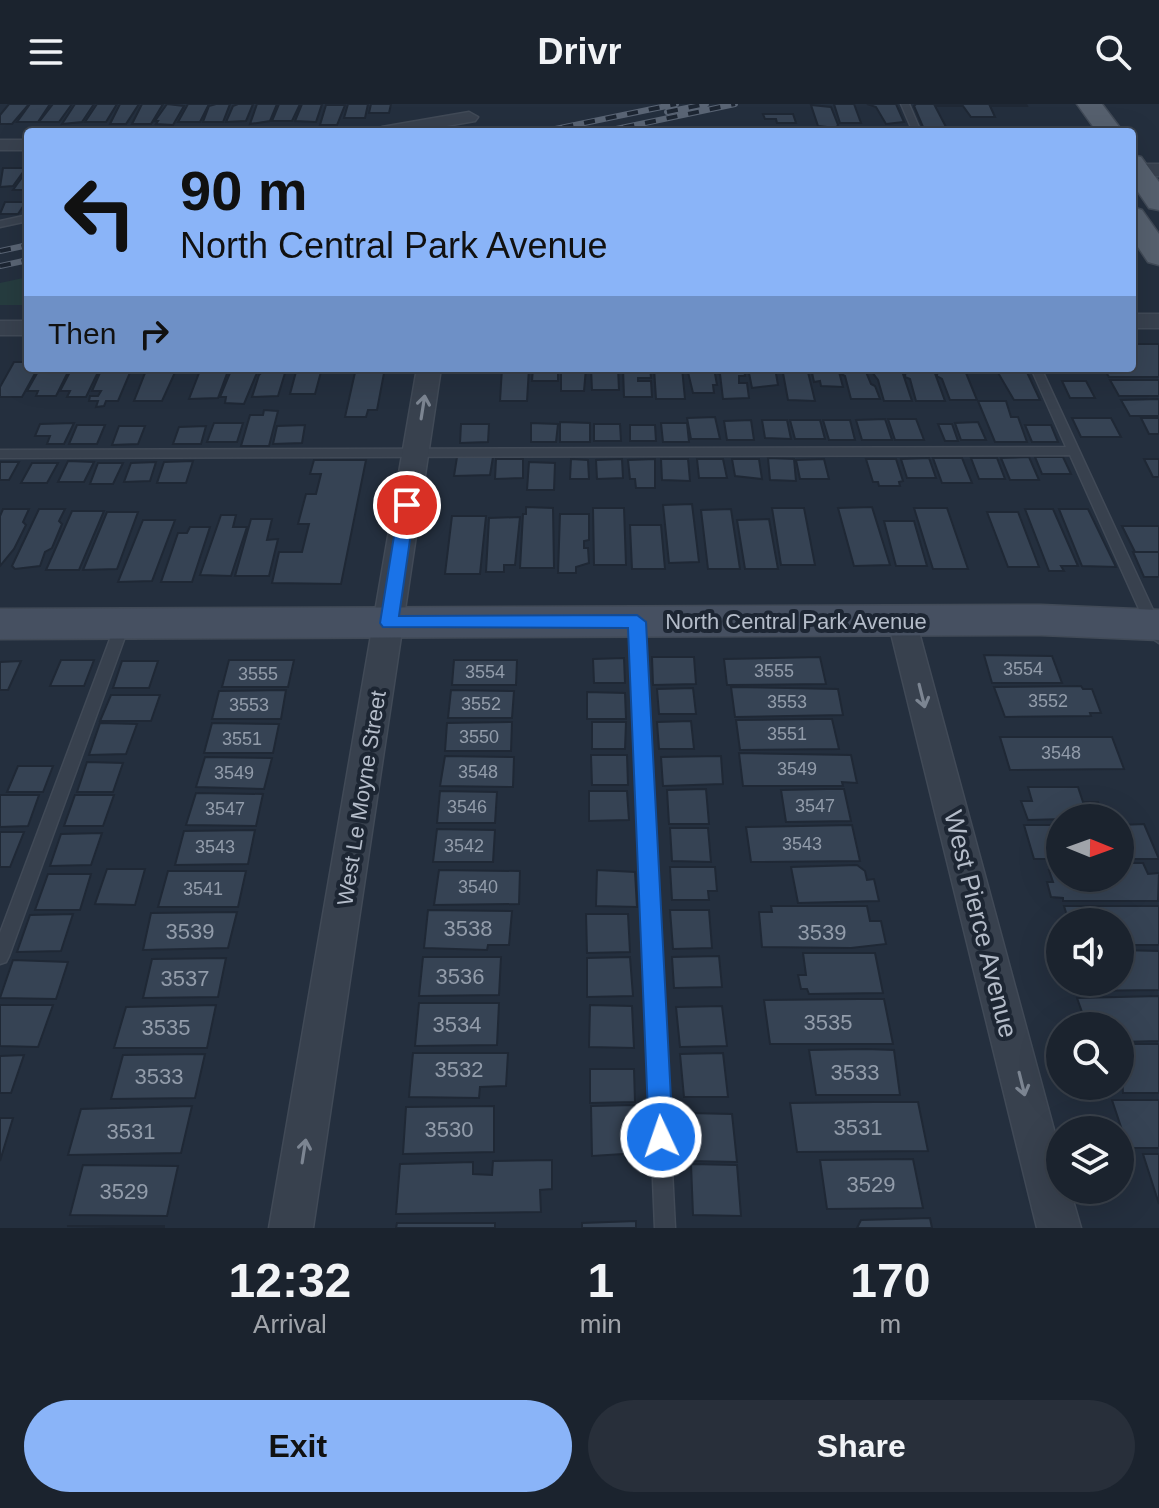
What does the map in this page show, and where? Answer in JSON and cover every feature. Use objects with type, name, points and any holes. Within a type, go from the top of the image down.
[{"type":"main road","points":[[1089,104],[1107,128]]},
{"type":"main road","points":[[1140,169],[1159,202]]},
{"type":"main road","points":[[1136,222],[1159,256]]},
{"type":"street","points":[[407,128],[469,118]]},
{"type":"street","points":[[0,145],[24,145]]},
{"type":"street","points":[[1136,321],[1159,321]]},
{"type":"street","points":[[0,328],[24,328]]},
{"type":"street","name":"West Le Moyne Street","points":[[291,1228],[428,372]]},
{"type":"street","name":"North Central Park Avenue","points":[[0,624],[902,621],[1157,629]]},
{"type":"street","name":"West Pierce Avenue","points":[[902,621],[1059,1228]]},
{"type":"lane","points":[[905,104],[915,128]]},
{"type":"lane","points":[[0,224],[24,219]]},
{"type":"lane","points":[[1038,372],[1157,629]]},
{"type":"lane","points":[[0,454],[1074,451]]},
{"type":"lane","points":[[637,622],[665,1228]]},
{"type":"lane","points":[[0,956],[123,623]]},
{"type":"green space","points":[[24,278],[24,305],[0,305],[0,283]]},
{"type":"building","points":[[9,104],[29,104],[12,124],[0,124],[0,115]]},
{"type":"building","points":[[30,104],[50,104],[38,122],[17,122]]},
{"type":"building","points":[[53,104],[72,104],[59,122],[39,122]]},
{"type":"building","points":[[75,104],[94,104],[82,122],[62,124]]},
{"type":"building","points":[[97,104],[117,104],[106,122],[85,122]]},
{"type":"building","points":[[120,104],[139,104],[126,124],[110,124]]},
{"type":"building","points":[[142,104],[163,104],[151,124],[132,124]]},
{"type":"building","points":[[167,104],[184,106],[173,125],[156,124],[158,121],[155,121]]},
{"type":"building","points":[[188,104],[209,104],[200,122],[178,122]]},
{"type":"building","points":[[230,104],[223,122],[203,122],[209,106]]},
{"type":"building","points":[[253,104],[246,121],[226,122],[233,106]]},
{"type":"building","points":[[257,104],[277,104],[270,121],[250,124]]},
{"type":"building","points":[[279,104],[300,104],[292,121],[272,121]]},
{"type":"building","points":[[302,104],[322,104],[316,122],[295,121]]},
{"type":"building","points":[[348,104],[368,104],[365,118],[344,118]]},
{"type":"building","points":[[371,104],[391,104],[389,113],[369,113]]},
{"type":"building","points":[[834,104],[854,104],[861,123],[840,123]]},
{"type":"building","points":[[867,104],[896,104],[904,122],[886,124],[876,107]]},
{"type":"building","points":[[916,104],[1027,106],[990,106],[995,117],[971,117],[963,106],[935,106],[946,127],[923,127],[914,106]]},
{"type":"building","points":[[326,105],[345,105],[337,125],[320,125]]},
{"type":"building","points":[[811,105],[831,107],[838,125],[836,128],[818,126]]},
{"type":"building","points":[[763,114],[793,114],[796,123],[777,123],[776,119],[765,119]]},
{"type":"building","points":[[3,168],[24,168],[13,186],[0,187]]},
{"type":"building","points":[[24,175],[24,190],[13,190]]},
{"type":"building","points":[[5,202],[24,202],[18,214],[0,214]]},
{"type":"building","points":[[1136,344],[1159,344],[1159,377],[1109,377],[1106,372],[1136,372]]},
{"type":"building","points":[[14,362],[24,362],[24,372],[36,372],[22,397],[0,397],[0,387]]},
{"type":"building","points":[[38,372],[68,372],[56,396],[36,396],[38,391],[27,391]]},
{"type":"building","points":[[70,372],[98,372],[86,397],[67,397],[70,391],[60,391]]},
{"type":"building","points":[[100,372],[130,372],[118,401],[106,401],[104,406],[96,407],[98,401],[89,401],[90,396],[98,396],[101,391],[92,391]]},
{"type":"building","points":[[145,372],[175,372],[162,401],[134,401]]},
{"type":"building","points":[[199,372],[228,372],[218,398],[189,399]]},
{"type":"building","points":[[230,372],[257,372],[244,404],[225,403],[226,397],[220,397]]},
{"type":"building","points":[[262,372],[286,372],[278,396],[252,397]]},
{"type":"building","points":[[296,372],[321,372],[315,394],[290,394]]},
{"type":"building","points":[[355,372],[384,372],[377,410],[368,410],[366,417],[345,417]]},
{"type":"building","points":[[502,372],[529,372],[527,401],[500,401]]},
{"type":"building","points":[[533,372],[558,372],[558,381],[532,381]]},
{"type":"building","points":[[561,372],[586,372],[584,391],[561,391]]},
{"type":"building","points":[[591,372],[618,372],[619,390],[592,390]]},
{"type":"building","points":[[623,372],[650,372],[651,378],[638,378],[638,381],[651,381],[652,397],[624,397]]},
{"type":"building","points":[[654,372],[682,372],[685,399],[656,399]]},
{"type":"building","points":[[688,372],[715,372],[717,385],[713,385],[714,393],[693,393]]},
{"type":"building","points":[[715,372],[744,372],[745,376],[739,376],[739,383],[747,383],[749,398],[723,399],[720,374]]},
{"type":"building","points":[[749,372],[776,372],[778,385],[752,388]]},
{"type":"building","points":[[808,372],[815,401],[788,400],[783,373]]},
{"type":"building","points":[[812,372],[839,372],[843,387],[821,386],[820,381],[814,382]]},
{"type":"building","points":[[866,372],[880,399],[851,399],[845,376],[841,374]]},
{"type":"building","points":[[872,372],[902,372],[912,401],[884,401],[878,380]]},
{"type":"building","points":[[906,372],[934,372],[945,401],[916,401],[910,379],[905,377]]},
{"type":"building","points":[[938,372],[966,372],[977,400],[950,400],[942,379],[937,376]]},
{"type":"building","points":[[998,372],[1027,372],[1040,400],[1014,400]]},
{"type":"building","points":[[1110,380],[1159,380],[1159,396],[1119,396]]},
{"type":"building","points":[[1062,381],[1086,381],[1095,398],[1070,398]]},
{"type":"building","points":[[1159,399],[1159,416],[1130,416],[1121,400]]},
{"type":"building","points":[[978,401],[1006,401],[1011,417],[1018,417],[1027,442],[995,442]]},
{"type":"building","points":[[264,410],[278,411],[269,446],[241,446],[250,415],[263,415]]},
{"type":"building","points":[[715,417],[720,439],[691,439],[687,418]]},
{"type":"building","points":[[1072,418],[1111,418],[1121,437],[1081,437]]},
{"type":"building","points":[[1141,418],[1159,418],[1159,434],[1149,434]]},
{"type":"building","points":[[885,419],[892,440],[862,440],[856,420]]},
{"type":"building","points":[[888,419],[916,419],[924,440],[895,440]]},
{"type":"building","points":[[751,420],[754,440],[727,440],[724,421]]},
{"type":"building","points":[[762,420],[787,420],[791,439],[765,438]]},
{"type":"building","points":[[790,420],[820,420],[825,439],[795,439]]},
{"type":"building","points":[[823,420],[850,420],[855,440],[829,440]]},
{"type":"building","points":[[560,422],[590,423],[590,442],[560,442]]},
{"type":"building","points":[[978,422],[986,440],[961,440],[955,423]]},
{"type":"building","points":[[74,423],[64,444],[47,444],[50,436],[35,436],[40,424]]},
{"type":"building","points":[[214,423],[243,423],[237,442],[207,442]]},
{"type":"building","points":[[531,423],[558,424],[556,442],[531,442]]},
{"type":"building","points":[[661,423],[687,423],[689,442],[663,442]]},
{"type":"building","points":[[461,424],[489,424],[488,442],[460,443]]},
{"type":"building","points":[[594,424],[620,424],[621,441],[594,441]]},
{"type":"building","points":[[938,424],[952,424],[958,441],[945,441]]},
{"type":"building","points":[[77,425],[105,425],[97,444],[69,444]]},
{"type":"building","points":[[305,425],[302,443],[273,444],[277,426]]},
{"type":"building","points":[[630,425],[655,425],[656,441],[630,441]]},
{"type":"building","points":[[1025,425],[1051,425],[1058,442],[1032,442]]},
{"type":"building","points":[[119,426],[145,426],[138,444],[112,445]]},
{"type":"building","points":[[206,426],[201,444],[173,444],[179,427]]},
{"type":"building","points":[[457,457],[493,457],[490,475],[454,476]]},
{"type":"building","points":[[1029,457],[1039,480],[1010,480],[1001,458]]},
{"type":"building","points":[[1035,457],[1063,457],[1071,474],[1042,474]]},
{"type":"building","points":[[768,458],[794,459],[796,481],[770,480]]},
{"type":"building","points":[[929,458],[936,478],[907,478],[901,459]]},
{"type":"building","points":[[933,458],[962,458],[972,483],[942,483]]},
{"type":"building","points":[[971,458],[997,458],[1005,479],[979,479]]},
{"type":"building","points":[[496,459],[523,459],[523,478],[495,479]]},
{"type":"building","points":[[571,459],[588,460],[589,479],[570,479]]},
{"type":"building","points":[[622,459],[623,478],[597,479],[596,460]]},
{"type":"building","points":[[655,459],[655,488],[636,488],[635,479],[630,479],[628,460]]},
{"type":"building","points":[[661,459],[688,459],[690,481],[662,480]]},
{"type":"building","points":[[697,459],[723,459],[727,478],[699,478]]},
{"type":"building","points":[[732,459],[759,459],[762,479],[735,476]]},
{"type":"building","points":[[824,459],[829,479],[800,479],[796,460]]},
{"type":"building","points":[[866,459],[896,459],[903,481],[899,482],[900,486],[879,486],[878,482],[873,482]]},
{"type":"building","points":[[1144,459],[1159,459],[1159,477],[1153,477]]},
{"type":"building","points":[[314,460],[366,460],[341,584],[272,583],[279,552],[302,552],[309,524],[298,524],[306,494],[316,494],[321,474],[310,474]]},
{"type":"building","points":[[68,461],[94,462],[84,482],[58,482]]},
{"type":"building","points":[[193,461],[186,483],[157,483],[164,462]]},
{"type":"building","points":[[0,462],[19,462],[9,480],[0,480]]},
{"type":"building","points":[[156,462],[150,481],[124,482],[131,463]]},
{"type":"building","points":[[529,462],[555,463],[554,490],[527,490]]},
{"type":"building","points":[[32,463],[58,463],[47,483],[21,483]]},
{"type":"building","points":[[98,463],[123,463],[113,484],[90,484]]},
{"type":"building","points":[[692,504],[699,562],[669,563],[663,505]]},
{"type":"building","points":[[526,507],[553,508],[554,568],[520,568]]},
{"type":"building","points":[[872,507],[890,565],[854,566],[838,508]]},
{"type":"building","points":[[593,508],[624,508],[626,565],[594,565]]},
{"type":"building","points":[[772,508],[804,508],[815,565],[781,565]]},
{"type":"building","points":[[914,508],[947,508],[968,569],[933,569]]},
{"type":"building","points":[[3,509],[29,509],[23,522],[26,525],[14,549],[0,566],[0,516]]},
{"type":"building","points":[[39,509],[65,509],[59,521],[62,524],[40,566],[15,569],[12,566]]},
{"type":"building","points":[[731,509],[740,569],[708,569],[701,510]]},
{"type":"building","points":[[1025,509],[1053,509],[1078,566],[1061,566],[1064,571],[1049,571]]},
{"type":"building","points":[[1059,509],[1088,509],[1116,567],[1082,566]]},
{"type":"building","points":[[72,511],[104,511],[79,570],[46,570]]},
{"type":"building","points":[[107,512],[138,512],[117,569],[83,570]]},
{"type":"building","points":[[987,512],[1018,512],[1039,567],[1008,567]]},
{"type":"building","points":[[560,514],[589,514],[589,540],[584,541],[584,548],[588,548],[589,563],[576,567],[576,573],[558,573]]},
{"type":"building","points":[[221,515],[236,515],[233,527],[247,527],[231,576],[200,575]]},
{"type":"building","points":[[452,516],[486,516],[480,574],[445,574]]},
{"type":"building","points":[[520,517],[515,565],[504,565],[504,572],[486,572],[489,518]]},
{"type":"building","points":[[251,519],[272,519],[267,540],[278,539],[269,576],[235,576]]},
{"type":"building","points":[[769,519],[778,569],[745,569],[737,520]]},
{"type":"building","points":[[143,520],[175,520],[152,581],[118,582]]},
{"type":"building","points":[[884,521],[914,521],[927,566],[896,566]]},
{"type":"building","points":[[630,525],[661,525],[665,569],[632,569]]},
{"type":"building","points":[[1122,526],[1159,526],[1159,552],[1135,552]]},
{"type":"building","points":[[190,527],[210,527],[192,582],[161,582],[178,533],[187,533]]},
{"type":"building","points":[[1133,552],[1159,552],[1159,577],[1144,577]]},
{"type":"building","points":[[984,655],[1052,656],[1062,683],[992,683]]},
{"type":"building","points":[[652,657],[694,657],[696,684],[653,685]]},
{"type":"building","points":[[820,657],[826,684],[727,685],[724,659]]},
{"type":"building","points":[[624,658],[625,683],[594,683],[593,659]]},
{"type":"building","points":[[61,660],[94,660],[84,686],[50,686]]},
{"type":"building","points":[[229,660],[294,660],[288,687],[222,687]]},
{"type":"building","points":[[454,660],[517,660],[516,685],[452,685]]},
{"type":"building","points":[[21,661],[8,690],[0,690],[0,662]]},
{"type":"building","points":[[122,661],[158,661],[149,688],[113,688]]},
{"type":"building","points":[[1081,686],[1092,689],[1101,713],[1090,713],[1091,716],[1005,717],[994,687]]},
{"type":"building","points":[[731,687],[838,689],[843,715],[735,717]]},
{"type":"building","points":[[693,688],[696,714],[659,714],[657,689]]},
{"type":"building","points":[[286,690],[281,719],[212,719],[219,691]]},
{"type":"building","points":[[451,690],[514,691],[512,718],[448,718]]},
{"type":"building","points":[[587,692],[625,693],[626,719],[587,719]]},
{"type":"building","points":[[111,695],[160,695],[151,721],[100,721]]},
{"type":"building","points":[[832,719],[839,749],[740,750],[736,720]]},
{"type":"building","points":[[691,721],[694,749],[659,749],[657,722]]},
{"type":"building","points":[[512,722],[511,751],[445,751],[447,723]]},
{"type":"building","points":[[592,722],[626,722],[625,749],[592,749]]},
{"type":"building","points":[[100,723],[137,724],[126,754],[89,755]]},
{"type":"building","points":[[212,723],[279,724],[273,753],[204,753]]},
{"type":"building","points":[[1000,737],[1112,737],[1124,769],[1010,770]]},
{"type":"building","points":[[739,753],[851,755],[857,783],[842,782],[843,786],[743,786]]},
{"type":"building","points":[[591,755],[627,755],[628,785],[592,785]]},
{"type":"building","points":[[445,756],[514,757],[513,787],[440,786]]},
{"type":"building","points":[[721,756],[723,784],[663,786],[661,757]]},
{"type":"building","points":[[205,757],[272,758],[264,789],[196,787]]},
{"type":"building","points":[[87,762],[123,763],[113,792],[77,792]]},
{"type":"building","points":[[18,766],[53,766],[43,792],[7,792]]},
{"type":"building","points":[[1028,787],[1078,787],[1083,802],[1099,804],[1046,804],[1046,820],[1028,820],[1021,801],[1032,801]]},
{"type":"building","points":[[706,789],[709,824],[669,824],[667,790]]},
{"type":"building","points":[[844,789],[851,821],[786,822],[781,790]]},
{"type":"building","points":[[440,791],[497,792],[495,823],[437,823]]},
{"type":"building","points":[[589,791],[627,791],[629,820],[589,821]]},
{"type":"building","points":[[196,793],[263,794],[256,826],[186,825]]},
{"type":"building","points":[[0,795],[39,795],[28,826],[0,827]]},
{"type":"building","points":[[75,795],[114,795],[103,826],[64,826]]},
{"type":"building","points":[[1134,824],[1144,824],[1159,859],[1134,859]]},
{"type":"building","points":[[852,825],[860,861],[751,862],[746,827]]},
{"type":"building","points":[[1024,825],[1046,825],[1046,859],[1034,859]]},
{"type":"building","points":[[670,828],[708,828],[711,862],[672,861]]},
{"type":"building","points":[[437,829],[495,830],[493,862],[433,862]]},
{"type":"building","points":[[255,830],[248,864],[175,865],[184,831]]},
{"type":"building","points":[[0,832],[24,832],[10,867],[0,867]]},
{"type":"building","points":[[102,833],[91,865],[50,866],[61,834]]},
{"type":"building","points":[[1134,863],[1143,863],[1148,874],[1159,873],[1158,901],[1063,901],[1063,898],[1051,897],[1050,892],[1134,892]]},
{"type":"building","points":[[857,865],[865,871],[867,880],[874,879],[879,901],[798,903],[791,867]]},
{"type":"building","points":[[670,867],[715,867],[717,891],[708,891],[709,900],[672,900]]},
{"type":"building","points":[[107,869],[145,869],[135,905],[95,904]]},
{"type":"building","points":[[439,870],[520,871],[519,904],[434,905]]},
{"type":"building","points":[[597,870],[635,872],[637,907],[596,906]]},
{"type":"building","points":[[168,871],[246,871],[238,907],[158,907]]},
{"type":"building","points":[[48,874],[91,874],[80,910],[35,910]]},
{"type":"building","points":[[771,906],[867,906],[870,921],[881,921],[886,944],[851,948],[762,947],[759,912],[772,912]]},
{"type":"building","points":[[1159,906],[1159,945],[1134,945],[1134,908],[1065,908]]},
{"type":"building","points":[[428,910],[512,911],[509,945],[488,945],[487,950],[424,948]]},
{"type":"building","points":[[670,910],[709,910],[712,948],[673,949]]},
{"type":"building","points":[[237,912],[228,948],[143,950],[151,913]]},
{"type":"building","points":[[73,914],[61,951],[17,952],[30,915]]},
{"type":"building","points":[[586,914],[628,914],[630,952],[587,953]]},
{"type":"building","points":[[1134,950],[1159,951],[1159,990],[1134,990]]},
{"type":"building","points":[[803,953],[875,953],[883,993],[809,994],[807,989],[801,989],[798,975],[806,975]]},
{"type":"building","points":[[719,956],[722,987],[674,988],[672,957]]},
{"type":"building","points":[[423,957],[501,957],[499,995],[419,996]]},
{"type":"building","points":[[630,957],[633,996],[587,997],[587,958]]},
{"type":"building","points":[[226,958],[218,997],[143,998],[152,959]]},
{"type":"building","points":[[13,960],[68,962],[56,999],[0,998]]},
{"type":"building","points":[[1159,996],[1159,1041],[1134,1042],[1134,1012],[1082,1012],[1077,998]]},
{"type":"building","points":[[884,999],[893,1044],[770,1044],[764,1000]]},
{"type":"building","points":[[419,1003],[499,1003],[497,1045],[415,1046]]},
{"type":"building","points":[[0,1005],[53,1005],[38,1047],[0,1046]]},
{"type":"building","points":[[216,1005],[207,1048],[114,1048],[126,1007]]},
{"type":"building","points":[[590,1005],[632,1006],[634,1048],[589,1047]]},
{"type":"building","points":[[722,1006],[727,1046],[680,1047],[676,1007]]},
{"type":"building","points":[[1134,1044],[1159,1044],[1159,1093],[1134,1093]]},
{"type":"building","points":[[809,1050],[894,1050],[900,1095],[816,1095]]},
{"type":"building","points":[[413,1053],[508,1053],[506,1086],[480,1087],[479,1098],[409,1097]]},
{"type":"building","points":[[723,1053],[728,1097],[684,1097],[680,1054]]},
{"type":"building","points":[[205,1054],[195,1098],[111,1099],[123,1055]]},
{"type":"building","points":[[24,1055],[11,1093],[0,1093],[0,1056]]},
{"type":"building","points":[[590,1069],[634,1069],[635,1102],[590,1103]]},
{"type":"building","points":[[1112,1100],[1159,1100],[1159,1148],[1134,1148],[1134,1116],[1117,1116]]},
{"type":"building","points":[[918,1102],[928,1151],[797,1152],[790,1103]]},
{"type":"building","points":[[635,1105],[639,1153],[592,1156],[591,1106]]},
{"type":"building","points":[[192,1106],[181,1153],[68,1155],[81,1109]]},
{"type":"building","points":[[494,1106],[494,1152],[403,1154],[406,1107]]},
{"type":"building","points":[[688,1113],[732,1114],[737,1162],[689,1161]]},
{"type":"building","points":[[0,1118],[13,1118],[0,1161]]},
{"type":"building","points":[[1143,1154],[1159,1154],[1159,1204]]},
{"type":"building","points":[[913,1159],[923,1208],[827,1209],[820,1160]]},
{"type":"building","points":[[552,1160],[552,1189],[540,1190],[541,1212],[396,1214],[400,1164],[473,1162],[473,1174],[492,1175],[493,1161]]},
{"type":"building","points":[[691,1164],[737,1165],[741,1216],[693,1215]]},
{"type":"building","points":[[83,1165],[178,1166],[167,1216],[70,1215]]},
{"type":"building","points":[[930,1218],[932,1228],[857,1228],[861,1220]]},
{"type":"building","points":[[636,1221],[636,1228],[582,1228],[582,1223]]},
{"type":"building","points":[[397,1223],[495,1223],[495,1228],[396,1228]]},
{"type":"building","points":[[67,1226],[164,1226],[164,1228]]},
{"type":"railway","points":[[560,128],[676,104]]},
{"type":"railway","points":[[667,112],[706,104]]},
{"type":"railway","points":[[621,128],[735,104]]},
{"type":"railway","points":[[0,251],[24,246]]},
{"type":"railway","points":[[0,266],[24,261]]},
{"type":"route","points":[[407,505],[389,623],[637,622],[661,1137]]}]
